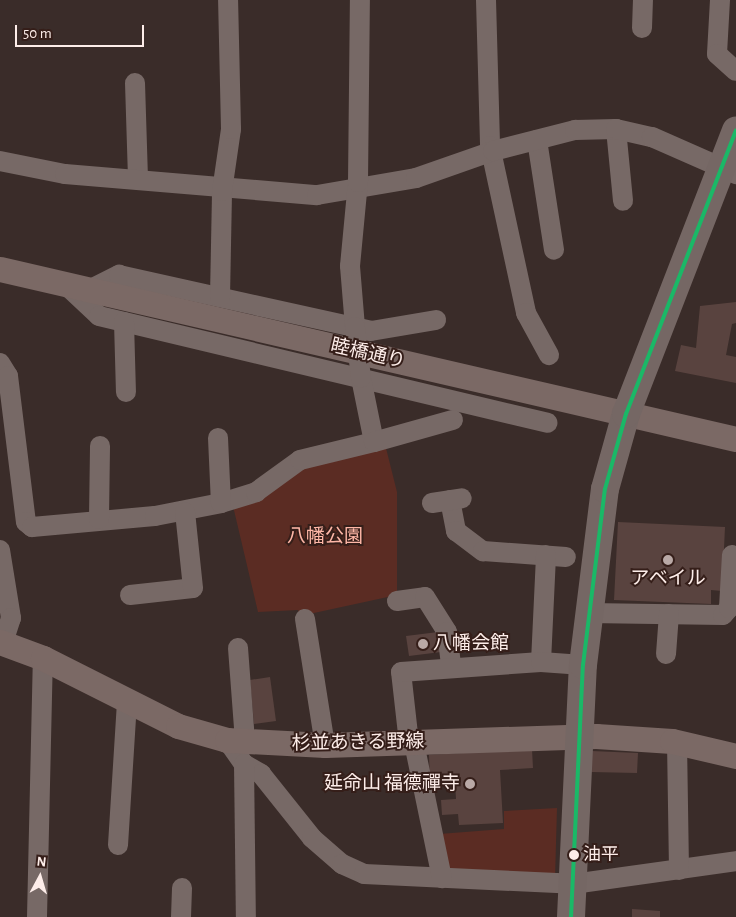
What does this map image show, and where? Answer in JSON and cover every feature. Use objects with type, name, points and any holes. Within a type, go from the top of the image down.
[{"type":"highway","points":[[571,917],[578,738],[583,665],[604,489],[626,414],[728,171],[736,131]]},
{"type":"main road","name":"睦橋通り","points":[[0,269],[736,439]]},
{"type":"main road","name":"杉並あきる野線","points":[[2,643],[43,658],[127,702],[187,730],[239,749],[578,738],[677,742],[736,756]]},
{"type":"street","points":[[220,298],[224,185],[231,129],[228,0]]},
{"type":"street","points":[[360,0],[356,192],[350,266],[361,378],[374,442]]},
{"type":"street","points":[[486,0],[492,151],[526,313],[549,355]]},
{"type":"street","points":[[642,28],[643,0]]},
{"type":"street","points":[[720,0],[717,54],[736,71]]},
{"type":"street","points":[[135,84],[138,179]]},
{"type":"street","points":[[0,161],[65,174],[224,185],[273,194],[356,192],[416,178],[492,151],[576,130],[616,128],[652,137],[728,171]]},
{"type":"street","points":[[616,128],[623,201]]},
{"type":"street","points":[[537,140],[554,250]]},
{"type":"street","points":[[436,320],[371,331],[119,275],[78,288],[99,316],[547,423]]},
{"type":"street","points":[[124,322],[126,392]]},
{"type":"street","points":[[0,362],[8,376],[26,522],[32,527],[185,512],[221,503],[256,492],[300,460],[453,420]]},
{"type":"street","points":[[218,438],[221,503]]},
{"type":"street","points":[[99,519],[100,446]]},
{"type":"street","points":[[448,500],[456,531],[482,551],[566,557]]},
{"type":"street","points":[[130,595],[194,588],[185,512]]},
{"type":"street","points":[[0,550],[11,618],[2,643]]},
{"type":"street","points":[[541,662],[546,555]]},
{"type":"street","points":[[588,614],[723,615],[729,608],[732,555]]},
{"type":"street","points":[[398,601],[425,597],[447,632],[451,667]]},
{"type":"street","points":[[666,654],[669,614]]},
{"type":"street","points":[[306,619],[325,745]]},
{"type":"street","points":[[238,648],[239,749],[246,917]]},
{"type":"street","points":[[36,917],[43,658]]},
{"type":"street","points":[[442,878],[412,743],[401,672],[541,662],[583,665]]},
{"type":"street","points":[[118,845],[127,702]]},
{"type":"street","points":[[677,742],[679,870]]},
{"type":"street","points":[[239,749],[312,838],[342,864],[385,877],[573,884],[736,861]]},
{"type":"street","points":[[180,917],[182,888]]},
{"type":"green space","name":"八幡公園","points":[[385,444],[397,492],[397,595],[300,616],[298,610],[258,612],[233,506],[304,465]]},
{"type":"green space","points":[[557,808],[555,879],[446,875],[439,834],[504,829],[504,811]]},
{"type":"building","points":[[736,302],[736,323],[732,324],[726,355],[736,357],[736,383],[675,371],[681,345],[696,348],[700,306]]},
{"type":"building","points":[[618,522],[725,527],[722,591],[711,590],[711,604],[614,600]]},
{"type":"building","name":"八幡会館","points":[[438,632],[441,652],[409,656],[406,636]]},
{"type":"building","points":[[270,677],[276,721],[254,724],[250,680]]},
{"type":"building","points":[[532,749],[533,768],[500,770],[503,823],[459,825],[458,814],[442,815],[441,800],[456,799],[455,782],[430,783],[429,755]]},
{"type":"building","points":[[592,751],[638,753],[637,773],[591,772]]},
{"type":"building","points":[[632,909],[660,911],[660,917],[632,917]]},
{"type":"transit line","points":[[571,917],[583,665],[605,489],[626,414],[736,131]]},
{"type":"place","name":"アベイル","points":[[668,560]]},
{"type":"place","name":"八幡会館","points":[[423,644]]},
{"type":"place","name":"延命山 福德禪寺","points":[[470,784]]},
{"type":"place","name":"油平","points":[[574,855]]}]
